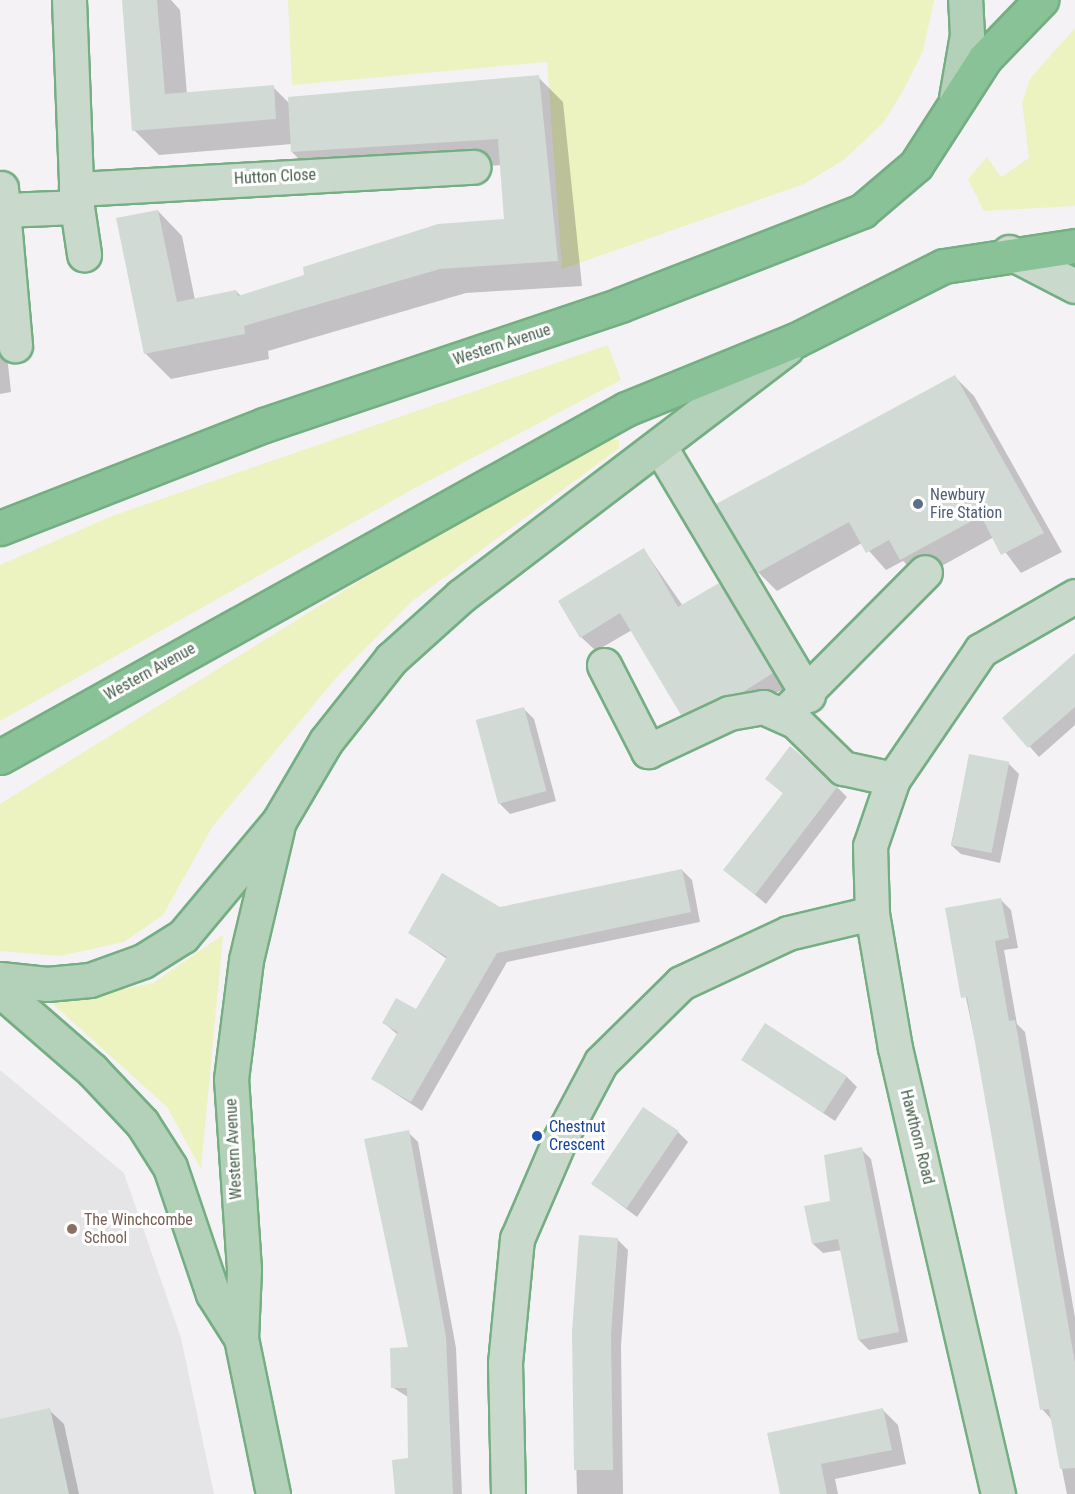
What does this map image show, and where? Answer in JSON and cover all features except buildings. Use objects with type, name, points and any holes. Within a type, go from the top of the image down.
[{"type":"highway","name":"Western Avenue","points":[[0,528],[264,424],[632,301],[836,225],[885,196],[916,165],[956,98],[1002,37],[1041,0]]},
{"type":"highway","name":"Western Avenue","points":[[0,757],[626,409],[796,340],[944,266],[1009,252],[1075,246]]},
{"type":"main road","points":[[956,98],[967,34],[965,0]]},
{"type":"main road","points":[[0,979],[47,984],[90,980],[166,949],[200,920],[279,821],[326,741],[391,659],[470,589],[660,447],[796,340]]},
{"type":"main road","name":"Western Avenue","points":[[273,1494],[240,1338],[244,1269],[231,1079],[246,960],[279,821]]},
{"type":"main road","name":"Western Avenue","points":[[0,990],[92,1070],[142,1123],[171,1167],[213,1294],[240,1338]]},
{"type":"street","points":[[69,0],[77,198],[84,254]]},
{"type":"street","name":"Hutton Close","points":[[2,199],[77,198],[473,166]]},
{"type":"street","points":[[2,199],[15,345]]},
{"type":"street","points":[[1009,252],[1075,286]]},
{"type":"street","points":[[660,447],[753,606],[795,704],[843,768],[893,779]]},
{"type":"street","points":[[604,666],[648,751],[745,708],[795,704],[925,572]]},
{"type":"street","name":"Hawthorn Road","points":[[998,1494],[895,1048],[872,913],[870,846],[893,779],[981,650],[1075,596]]},
{"type":"street","points":[[508,1494],[505,1363],[517,1239],[560,1139],[601,1062],[681,983],[788,933],[872,913]]},
{"type":"shaded area","name":"The Winchcombe School","points":[[0,1070],[124,1173],[181,1338],[214,1494],[0,1494]]},
{"type":"green space","points":[[288,0],[934,0],[923,51],[904,89],[884,122],[845,159],[804,184],[562,269],[547,62],[292,85]]},
{"type":"green space","points":[[1075,28],[1075,206],[984,211],[968,179],[987,157],[1001,177],[1029,158],[1022,102],[1031,77]]},
{"type":"green space","points":[[608,345],[621,380],[413,489],[0,721],[0,565],[112,516]]},
{"type":"green space","points":[[609,439],[619,440],[619,448],[411,602],[336,678],[212,827],[163,915],[124,942],[60,956],[0,951],[0,804],[387,564]]},
{"type":"green space","points":[[223,935],[201,1169],[167,1107],[53,1004],[153,983]]},
{"type":"place","name":"Newbury Fire Station","points":[[918,504]]},
{"type":"place","name":"Chestnut Crescent","points":[[537,1136]]},
{"type":"place","name":"The Winchcombe School","points":[[72,1229]]}]
